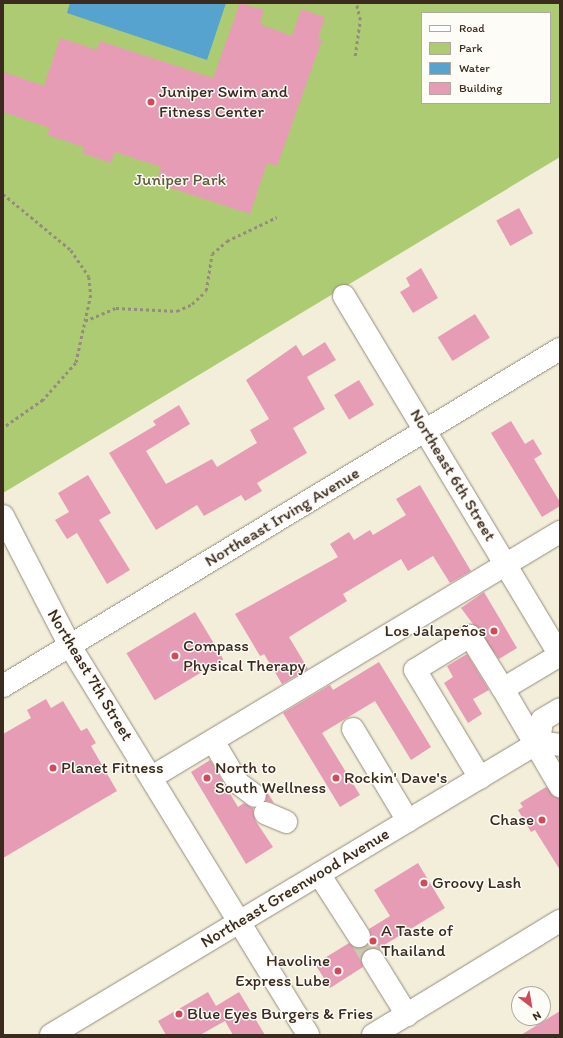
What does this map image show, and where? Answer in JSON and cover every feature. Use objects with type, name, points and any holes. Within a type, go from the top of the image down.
[{"type":"street","name":"Northeast 6th Street","points":[[344,296],[426,429],[560,655]]},
{"type":"street","name":"Northeast Irving Avenue","points":[[3,686],[560,349]]},
{"type":"street","name":"Northeast 7th Street","points":[[3,516],[70,646],[241,921],[308,1035]]},
{"type":"street","points":[[152,777],[560,532]]},
{"type":"street","points":[[480,778],[415,670],[470,636],[503,689],[545,744]]},
{"type":"street","points":[[503,689],[560,655]]},
{"type":"street","points":[[560,709],[542,720],[545,744],[560,786]]},
{"type":"street","points":[[353,729],[408,821]]},
{"type":"street","points":[[212,740],[238,783],[260,805],[286,822]]},
{"type":"street","name":"Northeast Greenwood Avenue","points":[[51,1035],[480,778],[545,744]]},
{"type":"street","points":[[319,874],[359,936]]},
{"type":"street","points":[[373,1035],[560,921]]},
{"type":"street","points":[[373,960],[407,1015]]},
{"type":"path","points":[[355,56],[360,20],[356,3]]},
{"type":"path","points":[[3,194],[82,263],[90,277],[91,295],[76,363],[43,400],[3,428]]},
{"type":"path","points":[[85,322],[116,308],[177,311],[192,304],[206,290],[212,254],[227,241],[277,217]]},
{"type":"green space","name":"Juniper Park","points":[[3,3],[560,3],[560,157],[3,493]]},
{"type":"water","points":[[70,3],[226,3],[207,60],[67,13]]},
{"type":"building","name":"Juniper Swim and Fitness Center","points":[[240,3],[264,10],[260,24],[292,36],[301,9],[325,17],[318,38],[322,40],[277,166],[267,163],[250,214],[156,183],[161,167],[115,152],[111,163],[82,153],[84,147],[47,135],[50,128],[3,112],[3,72],[44,86],[60,38],[97,50],[100,41],[213,78]]},
{"type":"building","points":[[519,208],[533,233],[510,246],[496,221]]},
{"type":"building","points":[[421,268],[438,298],[413,313],[400,292],[410,286],[406,278]]},
{"type":"building","points":[[475,314],[490,338],[453,361],[438,337]]},
{"type":"building","points":[[325,342],[336,360],[307,377],[325,409],[293,428],[307,453],[257,483],[262,491],[245,501],[241,495],[204,516],[197,505],[156,530],[109,453],[156,425],[153,421],[179,405],[190,424],[146,451],[166,484],[212,459],[217,467],[257,443],[250,430],[269,419],[246,380],[296,345],[303,356]]},
{"type":"building","points":[[359,380],[374,405],[349,420],[334,395]]},
{"type":"building","points":[[511,421],[525,444],[533,439],[542,454],[534,459],[560,502],[560,506],[542,517],[491,433]]},
{"type":"building","points":[[88,475],[111,513],[99,520],[130,570],[107,584],[77,533],[67,539],[55,520],[69,512],[58,493]]},
{"type":"building","points":[[420,485],[471,571],[450,583],[433,556],[408,571],[401,559],[343,594],[347,601],[289,637],[308,669],[282,684],[264,654],[260,656],[235,614],[338,557],[330,544],[349,532],[354,540],[370,530],[373,535],[406,515],[396,499]]},
{"type":"building","name":"Los Jalapeños","points":[[484,592],[517,648],[499,659],[461,608]]},
{"type":"building","name":"Compass Physical Therapy","points":[[195,612],[223,659],[155,700],[126,653]]},
{"type":"building","points":[[467,654],[489,690],[473,699],[482,714],[468,723],[444,683],[453,677],[447,666]]},
{"type":"building","points":[[379,662],[431,747],[411,760],[375,701],[322,733],[360,795],[340,807],[283,713],[330,685],[333,690]]},
{"type":"building","name":"Planet Fitness","points":[[46,699],[51,708],[63,701],[81,731],[87,728],[96,743],[91,746],[117,791],[3,858],[3,734],[31,718],[27,710]]},
{"type":"building","points":[[210,760],[238,807],[244,803],[253,808],[255,820],[273,847],[246,864],[191,772]]},
{"type":"building","name":"Chase","points":[[546,787],[560,798],[560,870],[535,830],[531,832],[518,810],[523,807],[520,803]]},
{"type":"building","points":[[266,790],[274,803],[266,801]]},
{"type":"building","points":[[418,863],[445,908],[381,947],[380,950],[366,950],[361,960],[363,967],[330,988],[315,964],[349,943],[359,948],[366,946],[371,936],[369,929],[390,916],[374,890]]},
{"type":"building","points":[[208,992],[216,1006],[239,992],[265,1035],[233,1035],[225,1021],[200,1035],[166,1035],[158,1021]]},
{"type":"building","points":[[560,1011],[560,1035],[521,1035],[536,1026],[551,1026],[551,1017]]},
{"type":"tunnel","points":[[359,936],[373,960]]},
{"type":"place","name":"Juniper Swim and Fitness Center","points":[[151,102]]},
{"type":"place","name":"Los Jalapeños","points":[[494,631]]},
{"type":"place","name":"Compass Physical Therapy","points":[[175,656]]},
{"type":"place","name":"Planet Fitness","points":[[53,768]]},
{"type":"place","name":"North to South Wellness","points":[[207,778]]},
{"type":"place","name":"Rockin' Dave's","points":[[336,778]]},
{"type":"place","name":"Chase","points":[[542,820]]},
{"type":"place","name":"Groovy Lash","points":[[424,883]]},
{"type":"place","name":"A Taste of Thailand","points":[[373,941]]},
{"type":"place","name":"Havoline Express Lube","points":[[338,971]]},
{"type":"place","name":"Blue Eyes Burgers & Fries","points":[[179,1014]]}]
